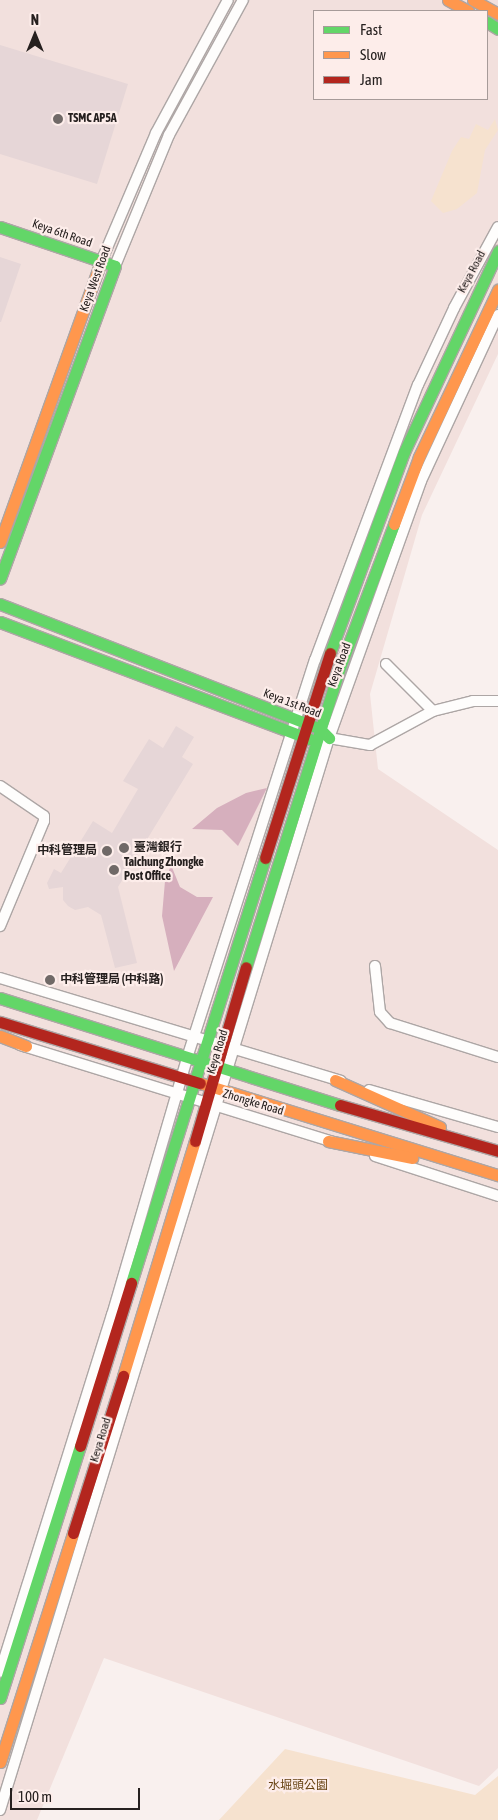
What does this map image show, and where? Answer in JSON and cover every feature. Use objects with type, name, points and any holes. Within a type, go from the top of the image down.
[{"type":"street","name":"Keya West Road","points":[[0,542],[101,262],[156,133],[228,0]]},
{"type":"street","name":"Keya West Road","points":[[0,579],[114,266],[169,135],[243,0]]},
{"type":"street","points":[[448,0],[466,10]]},
{"type":"street","points":[[473,0],[498,14]]},
{"type":"street","name":"Keya 6th Road","points":[[0,227],[114,266]]},
{"type":"street","name":"Keya Road","points":[[0,1672],[187,1058],[293,726],[418,386],[454,308],[498,227]]},
{"type":"street","name":"Keya Road","points":[[0,1698],[192,1099],[302,737],[404,452],[498,251]]},
{"type":"street","name":"Keya Road","points":[[215,1091],[228,1071],[228,1046],[318,735],[419,457],[498,290]]},
{"type":"street","name":"Keya Road","points":[[0,1810],[211,1105],[215,1091],[216,1067],[228,1046],[329,738],[421,481],[498,315]]},
{"type":"street","name":"Keya 1st Road","points":[[0,604],[293,726],[302,737],[318,735],[329,738]]},
{"type":"street","name":"Keya 1st Road","points":[[0,622],[293,726],[307,725],[318,735]]},
{"type":"street","points":[[386,664],[433,711]]},
{"type":"street","points":[[329,738],[370,745],[433,711],[473,701],[498,701]]},
{"type":"street","points":[[0,786],[44,816],[44,821],[1,923]]},
{"type":"street","points":[[376,966],[380,1012],[390,1023],[498,1057]]},
{"type":"street","points":[[0,978],[195,1035],[336,1080],[498,1128]]},
{"type":"street","name":"Zhongke Road","points":[[0,998],[228,1071],[498,1151]]},
{"type":"street","name":"Zhongke Road","points":[[0,1022],[215,1091],[498,1176]]},
{"type":"street","points":[[0,1037],[26,1046]]},
{"type":"street","name":"Zhongke Road","points":[[26,1046],[498,1196]]},
{"type":"street","points":[[336,1080],[486,1148]]},
{"type":"street","name":"Keya Road","points":[[0,1762],[172,1221],[211,1105]]},
{"type":"street","points":[[328,1141],[498,1176]]},
{"type":"shaded area","points":[[0,0],[498,0],[498,354],[422,515],[370,694],[378,769],[498,850],[498,1768],[479,1786],[104,1658],[37,1820],[0,1820]]},
{"type":"shaded area","points":[[267,788],[238,846],[222,830],[192,829],[217,808],[246,793]]},
{"type":"shaded area","points":[[171,865],[180,887],[197,897],[213,897],[174,971],[162,916],[165,881]]},
{"type":"green space","points":[[495,119],[498,130],[485,150],[477,193],[457,209],[443,213],[431,201],[452,151],[461,137],[469,139],[476,124],[488,130]]},
{"type":"green space","name":"水堀頭公園","points":[[285,1749],[475,1795],[498,1776],[498,1820],[219,1820]]},
{"type":"building","name":"TSMC AP5A","points":[[0,45],[128,84],[97,184],[0,154]]},
{"type":"building","points":[[0,257],[21,264],[1,322],[0,322]]},
{"type":"building","name":"中科管理局","points":[[176,726],[194,737],[182,757],[193,764],[118,887],[137,963],[115,968],[101,915],[88,907],[75,910],[68,906],[63,900],[63,887],[49,889],[47,883],[54,869],[61,873],[93,821],[112,833],[138,789],[123,781],[149,739],[163,748]]},
{"type":"traffic: fast","points":[[488,23],[498,29]]},
{"type":"traffic: fast","points":[[0,227],[115,266],[0,579]]},
{"type":"traffic: fast","points":[[330,653],[404,452],[498,251]]},
{"type":"traffic: fast","points":[[246,967],[340,667],[394,524]]},
{"type":"traffic: fast","points":[[0,604],[320,729],[329,738]]},
{"type":"traffic: fast","points":[[0,622],[310,739]]},
{"type":"traffic: fast","points":[[131,1283],[265,858]]},
{"type":"traffic: fast","points":[[0,998],[340,1105]]},
{"type":"traffic: fast","points":[[0,1698],[80,1446]]},
{"type":"traffic: slow","points":[[448,0],[466,10]]},
{"type":"traffic: slow","points":[[473,0],[498,14]]},
{"type":"traffic: slow","points":[[0,542],[101,262]]},
{"type":"traffic: slow","points":[[394,524],[419,457],[498,290]]},
{"type":"traffic: slow","points":[[0,1036],[26,1046]]},
{"type":"traffic: slow","points":[[335,1080],[440,1127]]},
{"type":"traffic: slow","points":[[200,1083],[498,1175]]},
{"type":"traffic: slow","points":[[123,1376],[195,1141]]},
{"type":"traffic: slow","points":[[328,1141],[412,1158]]},
{"type":"traffic: slow","points":[[0,1762],[73,1533]]},
{"type":"traffic: jam","points":[[265,858],[330,653]]},
{"type":"traffic: jam","points":[[195,1141],[246,967]]},
{"type":"traffic: jam","points":[[0,1022],[200,1083]]},
{"type":"traffic: jam","points":[[340,1105],[498,1151]]},
{"type":"traffic: jam","points":[[80,1446],[131,1283]]},
{"type":"traffic: jam","points":[[73,1533],[123,1376]]},
{"type":"place","name":"TSMC AP5A","points":[[58,119]]},
{"type":"place","name":"臺灣銀行","points":[[124,848]]},
{"type":"place","name":"中科管理局","points":[[107,851]]},
{"type":"place","name":"Taichung Zhongke Post Office","points":[[114,870]]},
{"type":"place","name":"中科管理局 (中科路)","points":[[50,980]]}]
